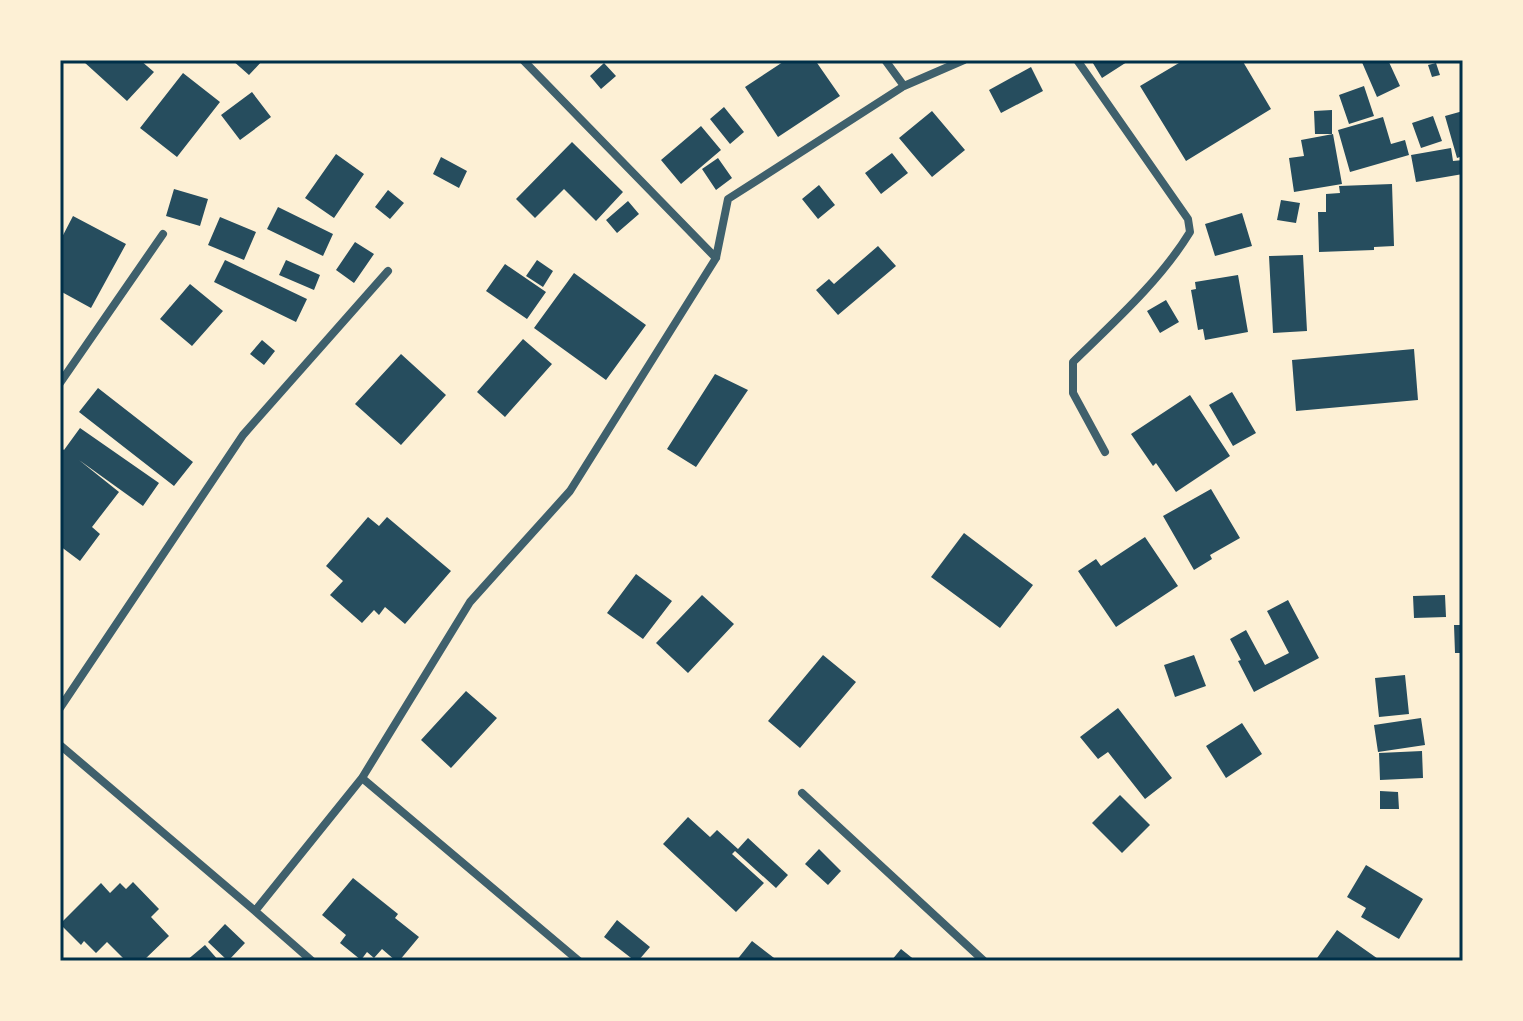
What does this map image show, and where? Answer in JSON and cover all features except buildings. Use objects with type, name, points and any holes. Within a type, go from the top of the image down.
[{"type":"street","points":[[523,60],[716,258]]},
{"type":"street","points":[[885,60],[904,86]]},
{"type":"street","points":[[255,911],[362,778],[470,602],[570,491],[716,258],[728,199],[904,86],[964,60]]},
{"type":"street","points":[[1077,60],[1188,219],[1190,232],[1128,309],[1073,362],[1073,393],[1105,452]]},
{"type":"street","points":[[60,383],[163,234]]},
{"type":"street","points":[[60,708],[243,435],[388,271]]},
{"type":"street","points":[[60,745],[312,961]]},
{"type":"street","points":[[362,778],[579,961]]},
{"type":"street","points":[[802,793],[984,961]]}]
